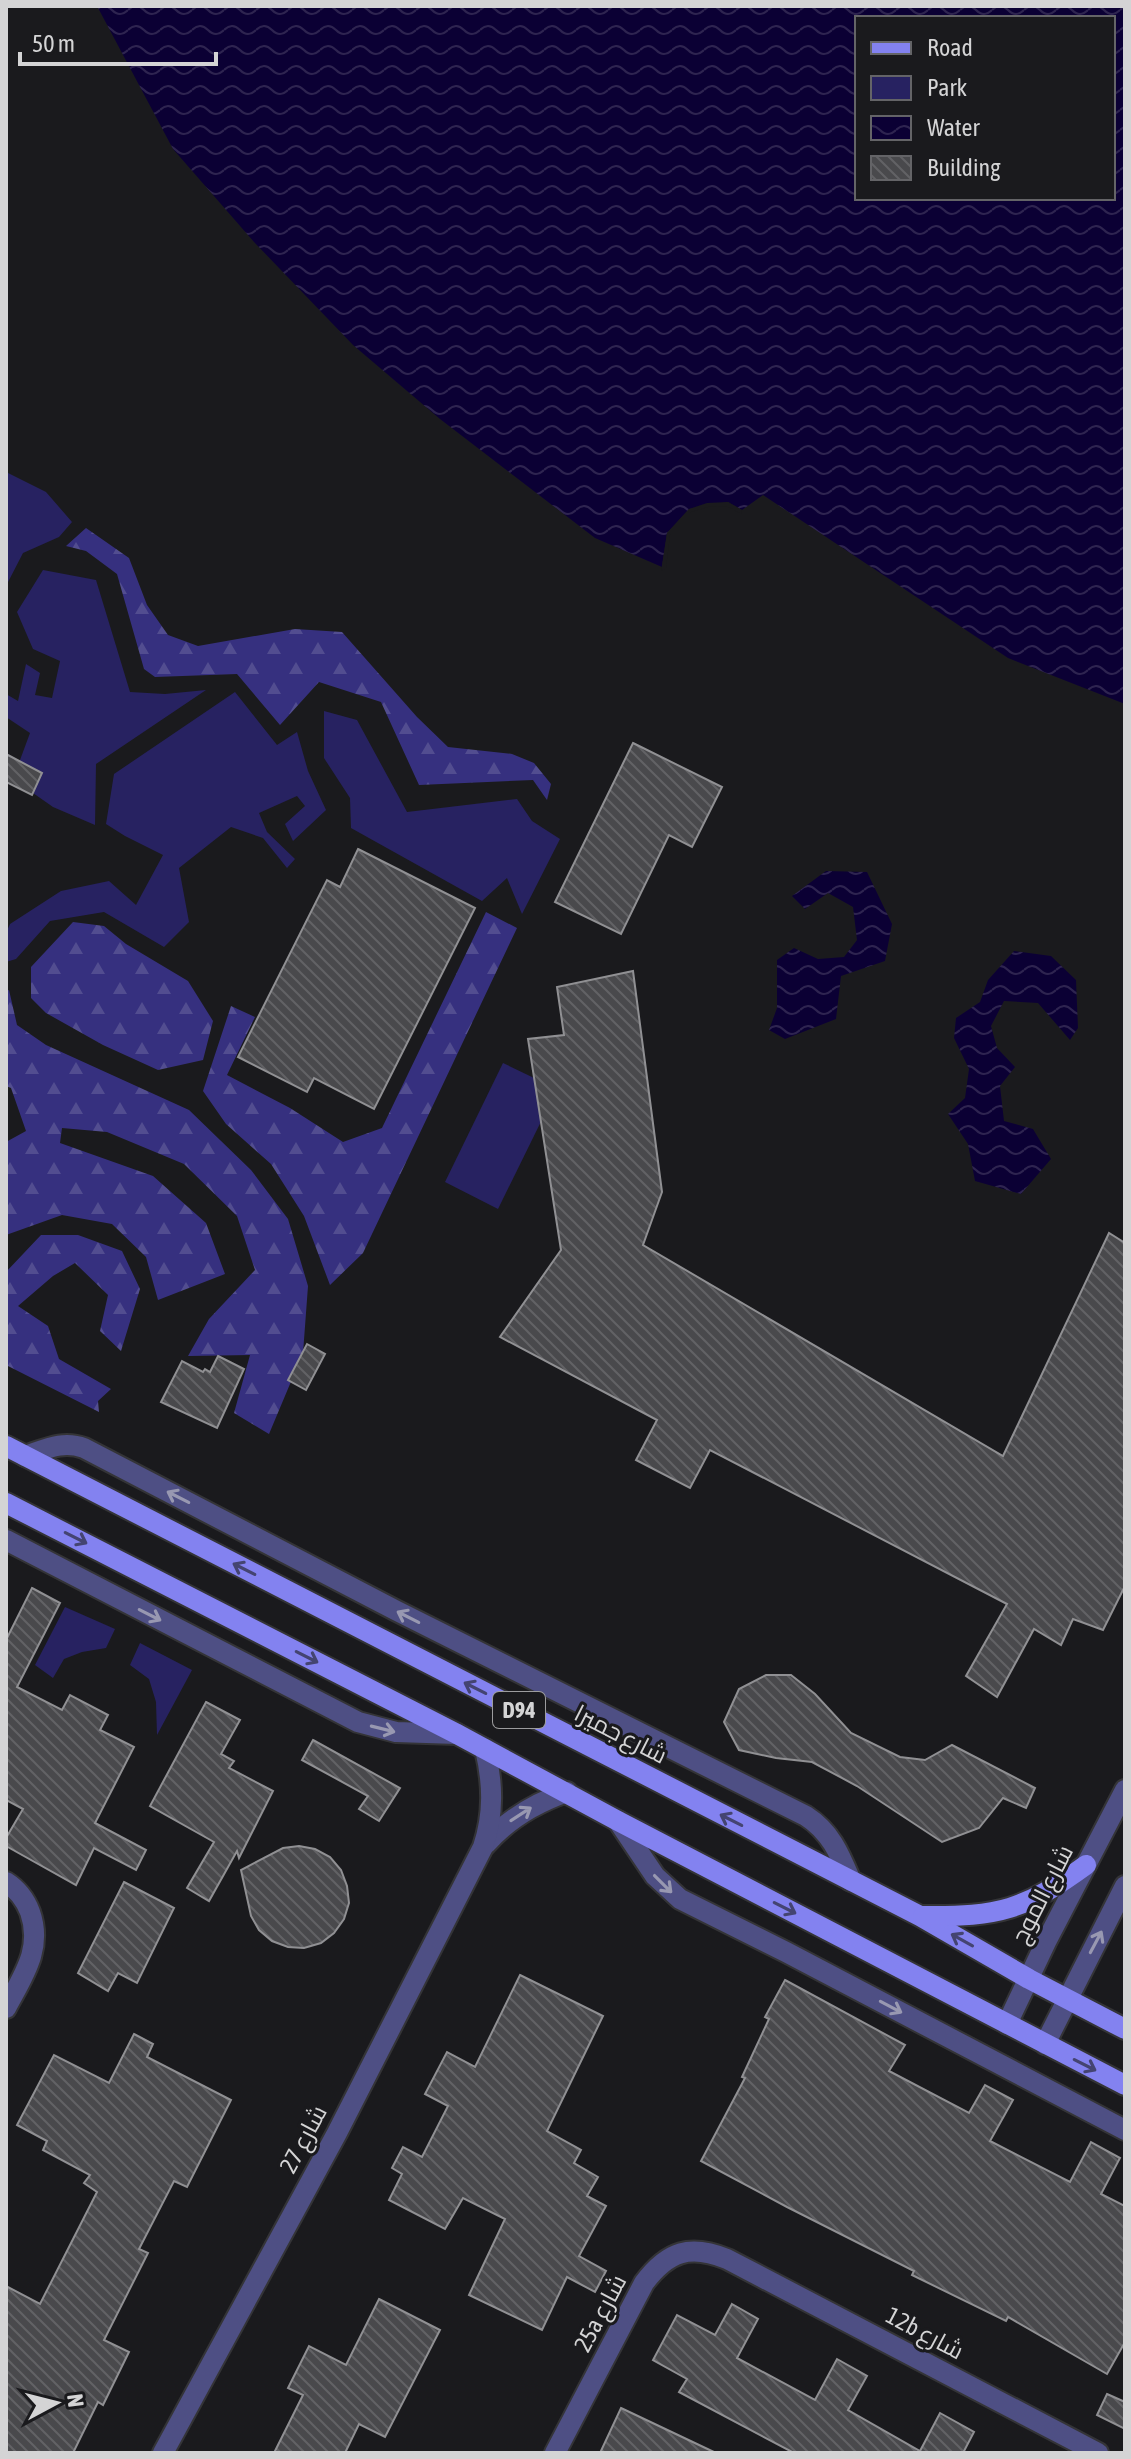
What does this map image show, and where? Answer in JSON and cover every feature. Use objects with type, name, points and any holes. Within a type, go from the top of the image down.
[{"type":"main road","name":"شارع جميرا","points":[[6,1446],[920,1916],[1029,1979],[1125,2029]]},
{"type":"main road","name":"D94","points":[[6,1503],[457,1734],[1125,2085]]},
{"type":"main road","points":[[920,1916],[987,1915],[1013,1908],[1050,1891],[1086,1865]]},
{"type":"street","points":[[25,1456],[61,1444],[84,1448],[397,1611],[806,1816],[828,1835],[851,1881]]},
{"type":"street","points":[[6,1540],[358,1722],[396,1732],[457,1734]]},
{"type":"street","name":"شارع 27","points":[[163,2453],[337,2133],[483,1847],[491,1817],[492,1794],[485,1749]]},
{"type":"street","name":"شارع الموج","points":[[1007,2024],[1125,1790]]},
{"type":"street","name":"شارع 27","points":[[483,1847],[524,1811],[567,1792]]},
{"type":"street","points":[[618,1821],[655,1876],[680,1899],[1125,2130]]},
{"type":"street","points":[[6,1882],[27,1904],[35,1939],[29,1964],[6,2008]]},
{"type":"street","points":[[1045,2044],[1125,1886]]},
{"type":"street","name":"25a شارع","points":[[555,2453],[644,2283],[656,2267],[671,2256],[690,2251],[709,2252],[727,2259]]},
{"type":"street","name":"12b شارع","points":[[727,2259],[1098,2453]]},
{"type":"green space","points":[[6,472],[46,492],[72,522],[59,537],[23,553],[6,586]]},
{"type":"green space","points":[[86,528],[129,558],[147,605],[168,635],[198,646],[295,629],[342,632],[417,717],[448,747],[512,754],[534,763],[551,784],[547,800],[533,780],[419,785],[381,702],[319,682],[280,725],[237,674],[155,677],[144,669],[117,574],[86,551],[66,546]]},
{"type":"green space","points":[[43,570],[96,580],[130,692],[165,694],[206,690],[96,764],[95,825],[53,807],[13,779],[30,733],[6,717],[6,694],[18,701],[26,664],[40,673],[35,695],[52,698],[60,661],[33,649],[17,612]]},
{"type":"green space","points":[[235,692],[277,745],[297,732],[308,771],[326,810],[293,841],[285,824],[305,806],[297,796],[259,813],[267,832],[295,859],[287,868],[263,838],[231,827],[179,868],[189,922],[164,947],[104,912],[50,921],[16,959],[6,962],[6,933],[10,924],[61,891],[109,881],[136,905],[163,855],[106,824],[114,774]]},
{"type":"green space","points":[[324,711],[357,720],[407,812],[517,799],[532,821],[560,839],[522,914],[507,878],[482,901],[351,828],[350,798],[324,758]]},
{"type":"green space","points":[[486,912],[517,928],[363,1253],[330,1285],[304,1216],[271,1164],[226,1124],[203,1091],[231,1006],[255,1017],[227,1075],[290,1108],[343,1142],[382,1128]]},
{"type":"green space","points":[[73,922],[104,926],[126,944],[188,981],[213,1021],[203,1060],[158,1070],[103,1045],[46,1013],[31,998],[31,967]]},
{"type":"green space","points":[[9,990],[17,1025],[46,1045],[189,1110],[251,1170],[288,1219],[308,1286],[303,1353],[269,1434],[234,1413],[250,1355],[188,1356],[209,1319],[255,1270],[237,1216],[184,1164],[107,1132],[62,1128],[60,1143],[153,1176],[206,1223],[225,1274],[158,1300],[146,1257],[112,1224],[62,1215],[6,1235],[6,1142],[26,1131],[11,1088],[6,1086],[6,991]]},
{"type":"green space","points":[[503,1063],[557,1089],[498,1209],[445,1182]]},
{"type":"green space","points":[[41,1235],[78,1235],[122,1251],[140,1289],[121,1351],[100,1331],[108,1295],[75,1263],[53,1276],[18,1306],[48,1326],[59,1359],[111,1389],[98,1401],[99,1412],[6,1365],[6,1272]]},
{"type":"green space","points":[[65,1607],[115,1629],[106,1648],[64,1659],[53,1678],[35,1665]]},
{"type":"green space","points":[[140,1643],[192,1670],[157,1735],[156,1702],[149,1679],[130,1665]]},
{"type":"water","points":[[97,6],[1125,6],[1125,704],[1008,658],[763,495],[742,510],[728,502],[689,509],[667,533],[662,567],[595,538],[440,419],[353,345],[254,242],[173,149]]},
{"type":"water","points":[[826,871],[867,872],[892,924],[885,961],[841,976],[836,1019],[785,1039],[769,1030],[777,1008],[777,960],[794,948],[818,959],[844,957],[857,940],[853,907],[828,893],[805,909],[792,896]]},
{"type":"water","points":[[1014,951],[1051,956],[1076,980],[1078,1028],[1070,1040],[1038,1003],[1004,1001],[991,1026],[997,1048],[1015,1067],[1000,1086],[1004,1121],[1033,1129],[1051,1159],[1021,1194],[975,1181],[968,1144],[948,1114],[965,1098],[969,1069],[954,1038],[956,1018],[980,1002],[988,980]]},
{"type":"pier","points":[[728,502],[742,510],[741,514],[727,506],[691,512],[670,535],[666,568],[661,571],[667,533],[689,509],[707,503]]},
{"type":"building","points":[[633,743],[722,787],[692,847],[669,835],[621,934],[555,902]]},
{"type":"building","points":[[6,754],[42,773],[32,795],[6,782]]},
{"type":"building","points":[[358,849],[475,908],[374,1109],[314,1078],[307,1092],[238,1057],[327,880],[340,887]]},
{"type":"building","points":[[633,971],[662,1192],[643,1245],[1003,1456],[1109,1233],[1125,1243],[1125,1586],[1103,1630],[1073,1619],[1061,1645],[1034,1629],[997,1697],[966,1676],[1007,1604],[710,1450],[690,1488],[636,1460],[657,1420],[500,1337],[561,1250],[528,1039],[564,1035],[557,987]]},
{"type":"building","points":[[307,1344],[325,1354],[306,1390],[288,1380]]},
{"type":"building","points":[[218,1356],[244,1369],[217,1428],[161,1402],[182,1361],[203,1372],[205,1369],[210,1372]]},
{"type":"building","points":[[32,1588],[60,1603],[17,1687],[62,1710],[70,1695],[108,1715],[100,1730],[134,1747],[95,1823],[146,1850],[136,1870],[94,1848],[76,1885],[6,1846],[6,1838],[23,1809],[6,1800],[6,1640]]},
{"type":"building","points":[[766,1675],[791,1675],[815,1694],[851,1733],[900,1757],[925,1760],[952,1745],[1035,1788],[1026,1808],[1003,1798],[979,1828],[942,1842],[857,1786],[812,1762],[739,1750],[724,1722],[739,1689]]},
{"type":"building","points":[[206,1702],[240,1720],[221,1754],[234,1761],[229,1768],[273,1791],[239,1858],[237,1851],[209,1901],[187,1888],[214,1842],[150,1806]]},
{"type":"building","points":[[313,1740],[400,1788],[379,1821],[359,1809],[368,1796],[302,1760]]},
{"type":"building","points":[[299,1846],[315,1849],[330,1857],[341,1870],[349,1903],[344,1919],[334,1933],[321,1943],[304,1948],[288,1947],[272,1941],[259,1930],[251,1916],[241,1870],[283,1848]]},
{"type":"building","points":[[124,1882],[174,1908],[137,1983],[118,1973],[108,1991],[78,1973]]},
{"type":"building","points":[[520,1975],[603,2016],[547,2131],[581,2150],[574,2163],[598,2177],[587,2196],[606,2206],[579,2256],[606,2271],[595,2292],[567,2277],[542,2330],[469,2295],[505,2219],[463,2198],[445,2229],[389,2200],[402,2174],[392,2168],[403,2147],[422,2157],[448,2106],[425,2094],[447,2052],[475,2067]]},
{"type":"building","points":[[785,1980],[905,2045],[889,2071],[969,2113],[985,2085],[1013,2100],[990,2141],[1070,2182],[1091,2142],[1120,2158],[1101,2194],[1125,2206],[1125,2342],[1107,2374],[1008,2317],[1006,2321],[912,2275],[914,2271],[701,2161],[745,2078],[742,2077],[769,2019],[765,2017]]},
{"type":"building","points":[[134,2034],[153,2044],[147,2057],[231,2100],[187,2187],[174,2181],[139,2249],[148,2253],[104,2340],[129,2352],[103,2405],[98,2402],[73,2453],[6,2453],[6,2286],[40,2304],[97,2192],[84,2183],[90,2175],[43,2150],[47,2141],[17,2125],[54,2055],[109,2083]]},
{"type":"building","points":[[379,2299],[440,2330],[385,2437],[359,2424],[345,2453],[274,2453],[303,2395],[288,2388],[309,2346],[346,2365]]},
{"type":"building","points":[[732,2304],[758,2319],[737,2358],[815,2400],[837,2359],[867,2376],[848,2410],[920,2451],[940,2413],[974,2432],[963,2453],[794,2453],[679,2392],[687,2379],[653,2360],[677,2315],[715,2335]]},
{"type":"building","points":[[1107,2394],[1125,2402],[1125,2429],[1097,2415]]},
{"type":"building","points":[[621,2408],[716,2453],[600,2453]]}]
